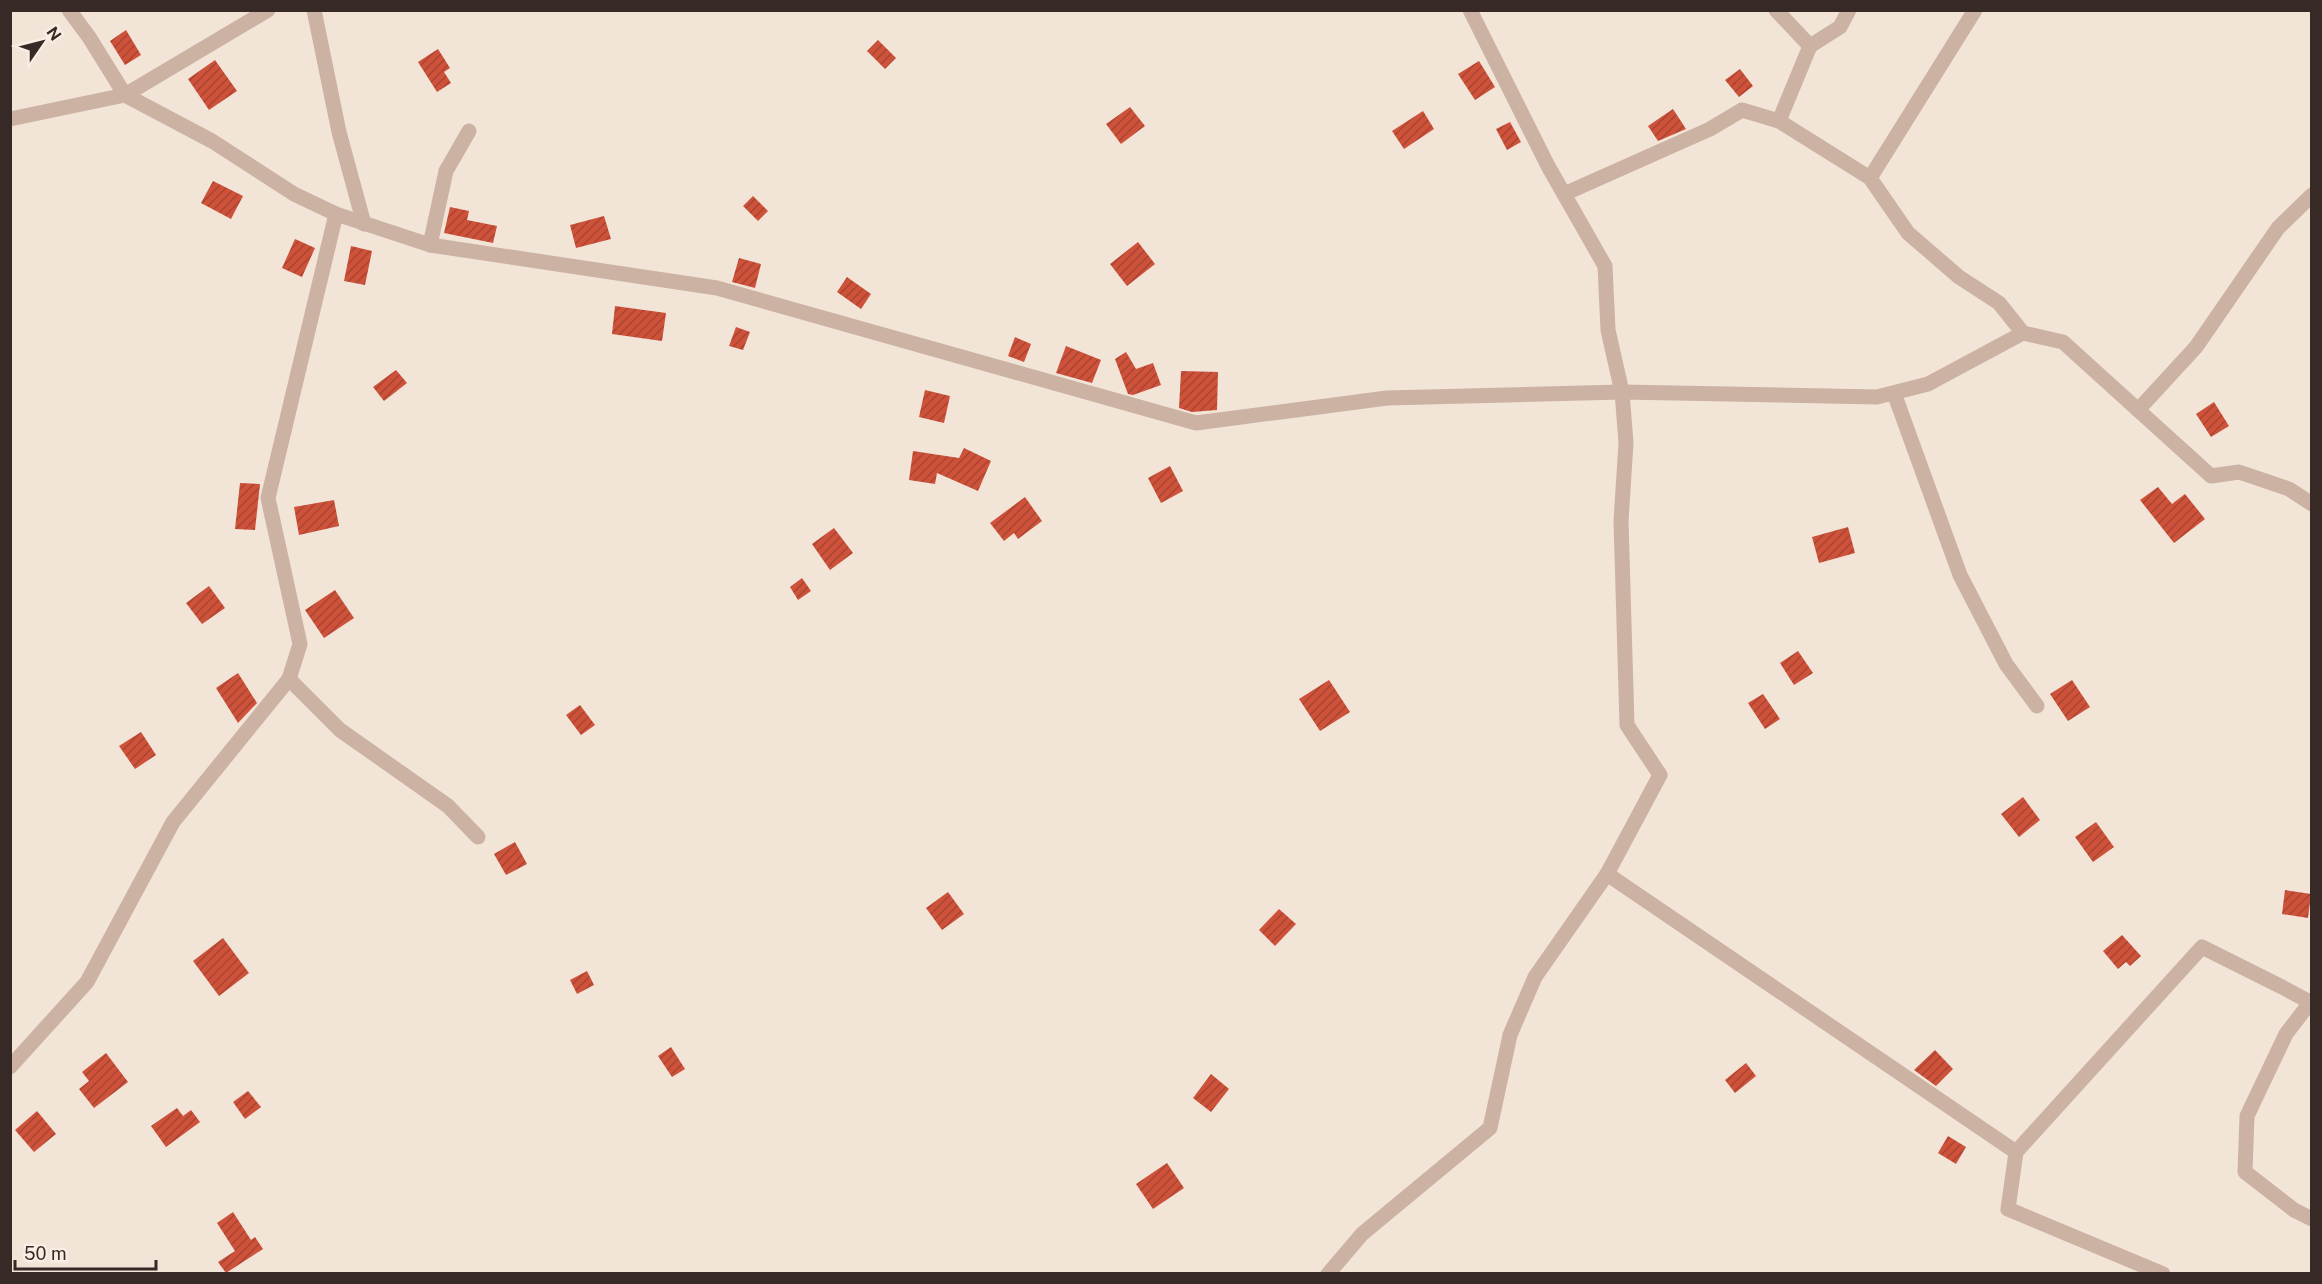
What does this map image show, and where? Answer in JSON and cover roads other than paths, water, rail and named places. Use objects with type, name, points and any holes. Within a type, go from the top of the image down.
[{"type":"street","points":[[69,10],[89,37],[125,95],[212,141],[294,194],[336,214],[430,245],[717,288],[1196,423],[1387,398],[1622,392],[1877,397],[1928,384],[2023,333]]},
{"type":"street","points":[[10,118],[125,95],[268,10]]},
{"type":"street","points":[[314,10],[339,132],[364,224]]},
{"type":"street","points":[[1328,1274],[1362,1234],[1490,1128],[1510,1035],[1535,977],[1607,874],[1660,775],[1627,725],[1621,521],[1626,443],[1622,392],[1608,330],[1605,266],[1564,194],[1470,10]]},
{"type":"street","points":[[1776,10],[1810,46]]},
{"type":"street","points":[[1779,121],[1810,46],[1840,27],[1849,10]]},
{"type":"street","points":[[1870,178],[1975,10]]},
{"type":"street","points":[[1564,194],[1710,129],[1742,111],[1779,121],[1870,178],[1908,233],[1959,277],[2000,303],[2023,333],[2063,342],[2211,476],[2239,472],[2289,489],[2312,504]]},
{"type":"street","points":[[430,245],[446,171],[469,131]]},
{"type":"street","points":[[2138,410],[2196,346],[2278,228],[2312,195]]},
{"type":"street","points":[[10,1067],[87,982],[173,822],[289,679],[300,644],[268,498],[336,214]]},
{"type":"street","points":[[1894,393],[1960,575],[2006,664],[2037,706]]},
{"type":"street","points":[[289,679],[340,730],[448,806],[478,837]]},
{"type":"street","points":[[1607,874],[2016,1152]]},
{"type":"street","points":[[2163,1274],[2008,1209],[2016,1152],[2202,947],[2311,1001],[2286,1034],[2247,1116],[2245,1172],[2294,1210],[2312,1219]]}]
